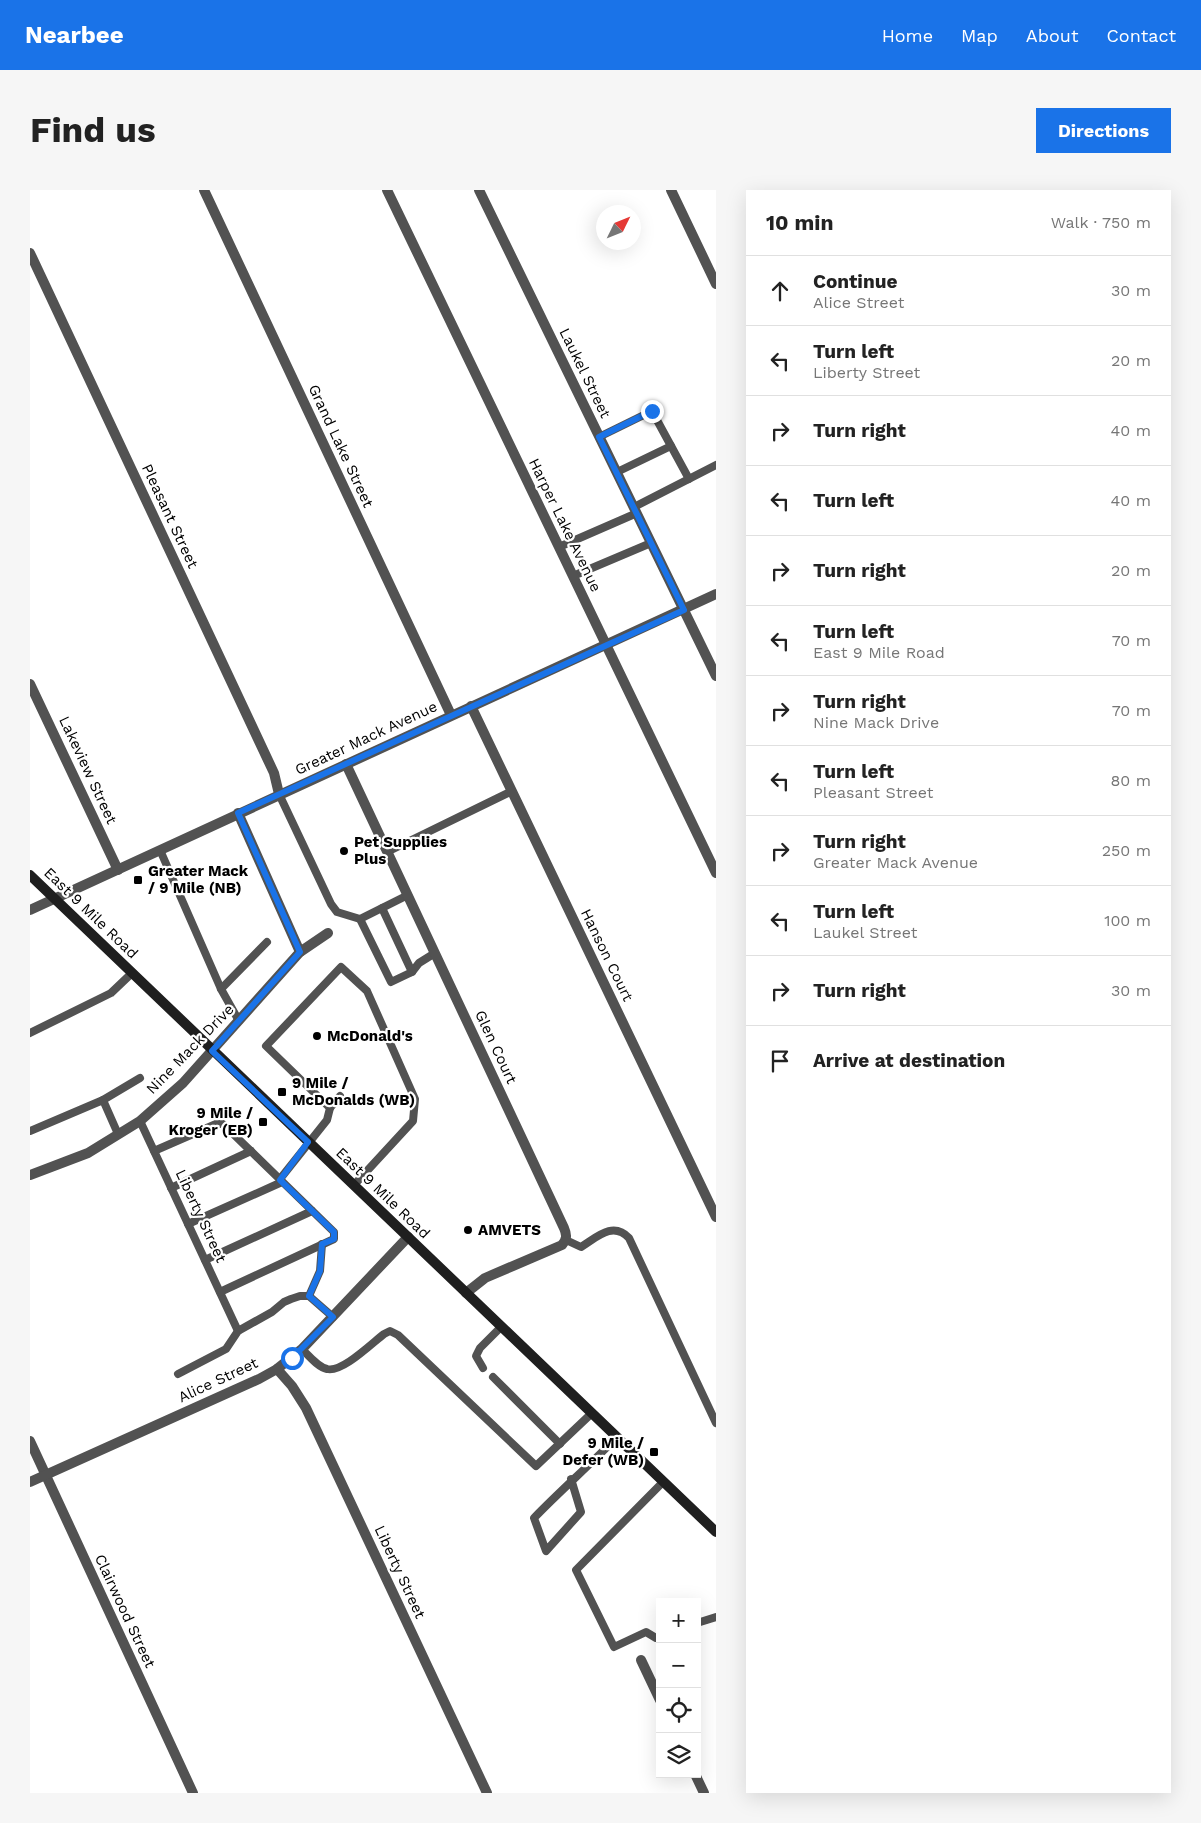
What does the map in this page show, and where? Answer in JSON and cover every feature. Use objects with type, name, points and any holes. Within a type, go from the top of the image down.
[{"type":"main road","name":"East 9 Mile Road","points":[[30,875],[716,1532]]},
{"type":"street","name":"Grand Lake Street","points":[[204,190],[451,715]]},
{"type":"street","name":"Harper Lake Avenue","points":[[387,190],[716,873]]},
{"type":"street","name":"Laukel Street","points":[[479,190],[716,676]]},
{"type":"street","points":[[671,190],[716,284]]},
{"type":"street","name":"Pleasant Street","points":[[30,253],[274,773],[279,794]]},
{"type":"street","name":"Greater Mack Avenue","points":[[30,910],[716,594]]},
{"type":"street","name":"Lakeview Street","points":[[30,684],[118,870]]},
{"type":"street","name":"Hanson Court","points":[[472,706],[716,1217]]},
{"type":"street","name":"Glen Court","points":[[346,764],[564,1228],[566,1240]]},
{"type":"street","points":[[238,813],[300,952]]},
{"type":"street","name":"Nine Mack Drive","points":[[30,1175],[88,1153],[140,1121],[183,1083],[300,952],[328,933]]},
{"type":"street","name":"Alice Street","points":[[30,1482],[277,1369],[302,1349],[408,1237]]},
{"type":"street","points":[[466,1293],[485,1278],[562,1245],[566,1240]]},
{"type":"street","name":"Liberty Street","points":[[277,1369],[292,1386],[306,1408],[487,1793]]},
{"type":"street","name":"Clairwood Street","points":[[30,1441],[193,1793]]},
{"type":"street","points":[[641,1660],[656,1692]]},
{"type":"street","points":[[697,1778],[704,1793]]},
{"type":"lane","points":[[599,437],[652,411],[689,479]]},
{"type":"lane","points":[[617,472],[671,446]]},
{"type":"lane","points":[[559,547],[636,510],[716,465]]},
{"type":"lane","points":[[573,576],[651,542]]},
{"type":"lane","points":[[387,852],[512,790]]},
{"type":"lane","points":[[279,794],[331,904],[337,912],[360,919],[408,895]]},
{"type":"lane","points":[[160,850],[221,989],[239,1021]]},
{"type":"lane","points":[[382,908],[412,972]]},
{"type":"lane","points":[[360,919],[391,982],[412,972],[419,963],[435,953]]},
{"type":"lane","points":[[221,989],[267,942]]},
{"type":"lane","points":[[330,1108],[266,1046],[341,966],[367,991],[415,1099],[413,1122],[354,1185]]},
{"type":"lane","points":[[30,1033],[111,993],[132,973]]},
{"type":"lane","points":[[30,1131],[102,1100],[140,1078]]},
{"type":"lane","points":[[188,1224],[281,1181],[308,1142],[327,1120],[330,1108],[340,1096]]},
{"type":"lane","points":[[102,1100],[118,1134]]},
{"type":"lane","name":"Liberty Street","points":[[140,1121],[238,1331]]},
{"type":"lane","points":[[154,1151],[216,1124],[223,1124],[334,1232],[334,1239],[220,1292]]},
{"type":"lane","points":[[171,1188],[251,1152]]},
{"type":"lane","points":[[205,1260],[312,1211]]},
{"type":"lane","points":[[566,1240],[581,1247],[611,1230],[622,1231],[629,1238],[716,1423]]},
{"type":"lane","points":[[309,1296],[320,1271],[322,1244]]},
{"type":"lane","points":[[178,1374],[226,1349],[238,1331],[272,1312],[284,1302],[300,1296],[309,1296],[333,1317]]},
{"type":"lane","points":[[483,1368],[476,1356],[480,1348],[501,1326]]},
{"type":"lane","points":[[302,1349],[317,1364],[327,1370],[340,1368],[384,1334],[390,1332],[398,1335],[536,1466],[592,1413]]},
{"type":"lane","points":[[493,1377],[560,1444]]},
{"type":"lane","points":[[572,1479],[581,1512],[546,1550],[534,1518],[572,1479],[584,1471],[617,1437]]},
{"type":"lane","points":[[656,1638],[646,1632],[614,1647],[576,1570],[663,1482]]},
{"type":"lane","points":[[701,1622],[716,1616]]},
{"type":"place","name":"Pet Supplies Plus","points":[[344,851]]},
{"type":"place","name":"Greater Mack / 9 Mile (NB)","points":[[138,880]]},
{"type":"place","name":"McDonald's","points":[[317,1036]]},
{"type":"place","name":"9 Mile / McDonalds (WB)","points":[[282,1092]]},
{"type":"place","name":"9 Mile / Kroger (EB)","points":[[263,1122]]},
{"type":"place","name":"AMVETS","points":[[468,1230]]},
{"type":"place","name":"9 Mile / Defer (WB)","points":[[654,1452]]},
{"type":"route","points":[[292,1358],[333,1317],[309,1296],[320,1271],[322,1244],[334,1239],[334,1232],[280,1180],[308,1142],[212,1051],[300,952],[238,813],[684,610],[599,437],[652,411]]}]
